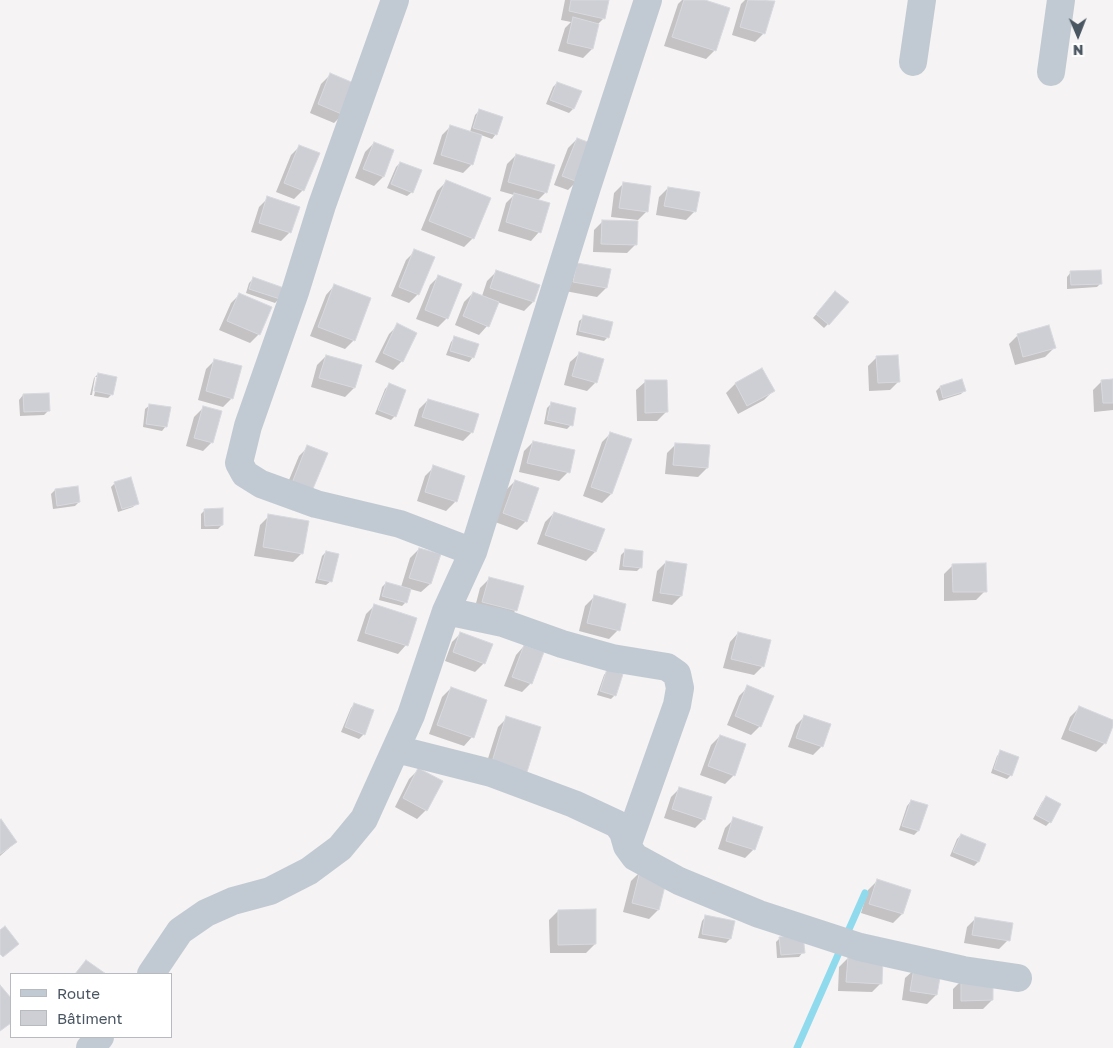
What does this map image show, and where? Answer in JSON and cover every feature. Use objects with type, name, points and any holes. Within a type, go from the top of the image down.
[{"type":"street","points":[[395,0],[322,205],[295,292],[248,426],[239,463],[245,474],[261,484],[316,504],[400,524],[473,552]]},
{"type":"street","points":[[152,973],[180,932],[206,913],[233,901],[270,891],[309,871],[340,848],[364,819],[411,715],[446,611],[473,552],[648,0]]},
{"type":"street","points":[[913,62],[922,0]]},
{"type":"street","points":[[1051,72],[1061,0]]},
{"type":"street","points":[[446,611],[503,623],[562,644],[612,658],[668,667],[677,674],[680,688],[677,705],[627,846]]},
{"type":"street","points":[[396,749],[491,773],[574,804],[617,824],[624,832],[627,846],[635,857],[679,881],[759,914],[860,947],[963,970],[1018,978]]},
{"type":"street","points":[[90,1048],[99,1038]]},
{"type":"building","points":[[571,0],[609,0],[605,19],[569,11]]},
{"type":"building","points":[[684,0],[705,0],[730,8],[716,51],[672,37]]},
{"type":"building","points":[[748,0],[775,1],[765,34],[740,27]]},
{"type":"building","points":[[573,17],[599,24],[593,49],[567,43]]},
{"type":"building","points":[[330,73],[356,84],[344,115],[318,104]]},
{"type":"building","points":[[557,82],[582,91],[574,109],[550,100]]},
{"type":"building","points":[[479,109],[503,117],[497,135],[473,128]]},
{"type":"building","points":[[450,125],[482,135],[473,165],[441,155]]},
{"type":"building","points":[[577,138],[593,144],[578,182],[562,176]]},
{"type":"building","points":[[374,142],[394,150],[384,177],[363,169]]},
{"type":"building","points":[[299,145],[320,153],[304,191],[284,183]]},
{"type":"building","points":[[516,154],[555,165],[547,193],[508,182]]},
{"type":"building","points":[[400,162],[422,170],[413,193],[391,184]]},
{"type":"building","points":[[446,180],[491,198],[474,239],[429,221]]},
{"type":"building","points":[[623,182],[651,186],[648,212],[619,208]]},
{"type":"building","points":[[668,187],[700,192],[696,212],[664,206]]},
{"type":"building","points":[[514,193],[550,203],[541,233],[506,222]]},
{"type":"building","points":[[267,196],[300,207],[291,233],[259,223]]},
{"type":"building","points":[[602,220],[638,221],[637,245],[601,244]]},
{"type":"building","points":[[414,249],[435,257],[419,295],[399,287]]},
{"type":"building","points":[[577,263],[611,269],[607,288],[573,282]]},
{"type":"building","points":[[496,270],[540,285],[534,302],[490,288]]},
{"type":"building","points":[[1101,270],[1102,284],[1071,285],[1070,271]]},
{"type":"building","points":[[438,275],[462,284],[448,319],[425,310]]},
{"type":"building","points":[[253,277],[284,288],[280,299],[249,289]]},
{"type":"building","points":[[334,284],[371,298],[355,341],[318,327]]},
{"type":"building","points":[[835,291],[849,302],[829,325],[816,314]]},
{"type":"building","points":[[473,292],[499,302],[489,327],[463,316]]},
{"type":"building","points":[[239,293],[272,307],[260,335],[227,321]]},
{"type":"building","points":[[583,315],[613,322],[609,338],[579,331]]},
{"type":"building","points":[[397,323],[417,333],[403,362],[383,353]]},
{"type":"building","points":[[1049,325],[1056,348],[1023,357],[1017,334]]},
{"type":"building","points":[[454,336],[479,344],[474,358],[450,351]]},
{"type":"building","points":[[579,352],[604,359],[597,383],[572,376]]},
{"type":"building","points":[[326,355],[362,365],[355,388],[319,378]]},
{"type":"building","points":[[898,355],[900,382],[878,383],[876,356]]},
{"type":"building","points":[[214,359],[242,366],[233,399],[206,391]]},
{"type":"building","points":[[762,368],[775,391],[747,406],[735,383]]},
{"type":"building","points":[[98,373],[117,377],[113,395],[94,391]]},
{"type":"building","points":[[962,379],[966,391],[943,398],[940,386]]},
{"type":"building","points":[[1113,379],[1113,403],[1103,403],[1101,380]]},
{"type":"building","points":[[645,380],[667,380],[668,412],[645,413]]},
{"type":"building","points":[[389,383],[406,390],[396,417],[378,410]]},
{"type":"building","points":[[49,393],[50,411],[24,412],[23,394]]},
{"type":"building","points":[[428,399],[479,414],[473,433],[422,417]]},
{"type":"building","points":[[551,402],[576,408],[573,426],[547,420]]},
{"type":"building","points":[[149,404],[171,407],[167,427],[146,424]]},
{"type":"building","points":[[203,406],[222,411],[213,443],[194,438]]},
{"type":"building","points":[[610,432],[632,439],[612,494],[591,487]]},
{"type":"building","points":[[533,441],[575,450],[570,473],[527,463]]},
{"type":"building","points":[[675,443],[710,445],[708,468],[673,465]]},
{"type":"building","points":[[307,445],[328,453],[312,491],[292,483]]},
{"type":"building","points":[[433,465],[465,476],[457,502],[425,492]]},
{"type":"building","points":[[131,477],[139,504],[122,509],[114,482]]},
{"type":"building","points":[[515,480],[539,488],[527,522],[503,513]]},
{"type":"building","points":[[78,486],[80,502],[57,506],[55,489]]},
{"type":"building","points":[[223,508],[223,525],[205,526],[204,509]]},
{"type":"building","points":[[554,512],[605,529],[596,552],[545,535]]},
{"type":"building","points":[[268,514],[309,521],[303,554],[263,547]]},
{"type":"building","points":[[419,548],[441,554],[431,584],[409,578]]},
{"type":"building","points":[[625,549],[643,551],[642,568],[623,566]]},
{"type":"building","points":[[326,551],[339,554],[332,582],[318,579]]},
{"type":"building","points":[[666,561],[687,564],[682,596],[660,593]]},
{"type":"building","points":[[986,563],[987,592],[953,592],[952,564]]},
{"type":"building","points":[[489,577],[524,586],[517,611],[482,602]]},
{"type":"building","points":[[386,582],[411,589],[407,603],[382,596]]},
{"type":"building","points":[[594,595],[626,604],[620,631],[587,623]]},
{"type":"building","points":[[374,604],[417,618],[408,646],[365,633]]},
{"type":"building","points":[[460,632],[493,644],[485,664],[453,652]]},
{"type":"building","points":[[738,632],[771,640],[764,667],[731,659]]},
{"type":"building","points":[[524,645],[544,652],[532,684],[512,677]]},
{"type":"building","points":[[607,669],[623,674],[616,696],[600,691]]},
{"type":"building","points":[[747,685],[774,696],[761,727],[735,716]]},
{"type":"building","points":[[451,687],[487,700],[474,738],[437,725]]},
{"type":"building","points":[[354,703],[374,710],[365,735],[345,727]]},
{"type":"building","points":[[1079,706],[1113,720],[1113,726],[1106,744],[1069,730]]},
{"type":"building","points":[[804,715],[831,724],[823,747],[796,738]]},
{"type":"building","points":[[506,716],[541,727],[527,772],[492,762]]},
{"type":"building","points":[[720,735],[746,744],[735,776],[708,766]]},
{"type":"building","points":[[1000,750],[1019,757],[1012,776],[994,769]]},
{"type":"building","points":[[418,768],[443,781],[427,811],[403,798]]},
{"type":"building","points":[[679,787],[712,797],[705,820],[672,809]]},
{"type":"building","points":[[1046,796],[1061,804],[1051,823],[1036,815]]},
{"type":"building","points":[[911,800],[928,805],[919,831],[902,826]]},
{"type":"building","points":[[733,817],[763,827],[755,850],[726,841]]},
{"type":"building","points":[[0,820],[17,842],[0,854]]},
{"type":"building","points":[[961,834],[986,844],[979,862],[953,852]]},
{"type":"building","points":[[640,871],[667,878],[659,910],[632,903]]},
{"type":"building","points":[[877,879],[911,890],[903,914],[869,904]]},
{"type":"building","points":[[596,909],[596,944],[558,945],[558,910]]},
{"type":"building","points":[[705,915],[735,921],[731,939],[702,934]]},
{"type":"building","points":[[975,917],[1013,923],[1010,941],[972,935]]},
{"type":"building","points":[[5,926],[19,944],[3,957],[0,954],[0,930]]},
{"type":"building","points":[[803,935],[805,953],[781,955],[779,937]]},
{"type":"building","points":[[848,957],[883,959],[882,984],[846,982]]},
{"type":"building","points":[[86,960],[105,973],[76,973]]},
{"type":"building","points":[[914,968],[941,972],[937,995],[910,991]]},
{"type":"building","points":[[961,978],[993,978],[993,1000],[961,1001]]},
{"type":"building","points":[[0,985],[10,997],[10,1024],[0,1031]]},
{"type":"waterway","points":[[846,936],[865,893]]},
{"type":"waterway","points":[[797,1048],[841,948]]}]
